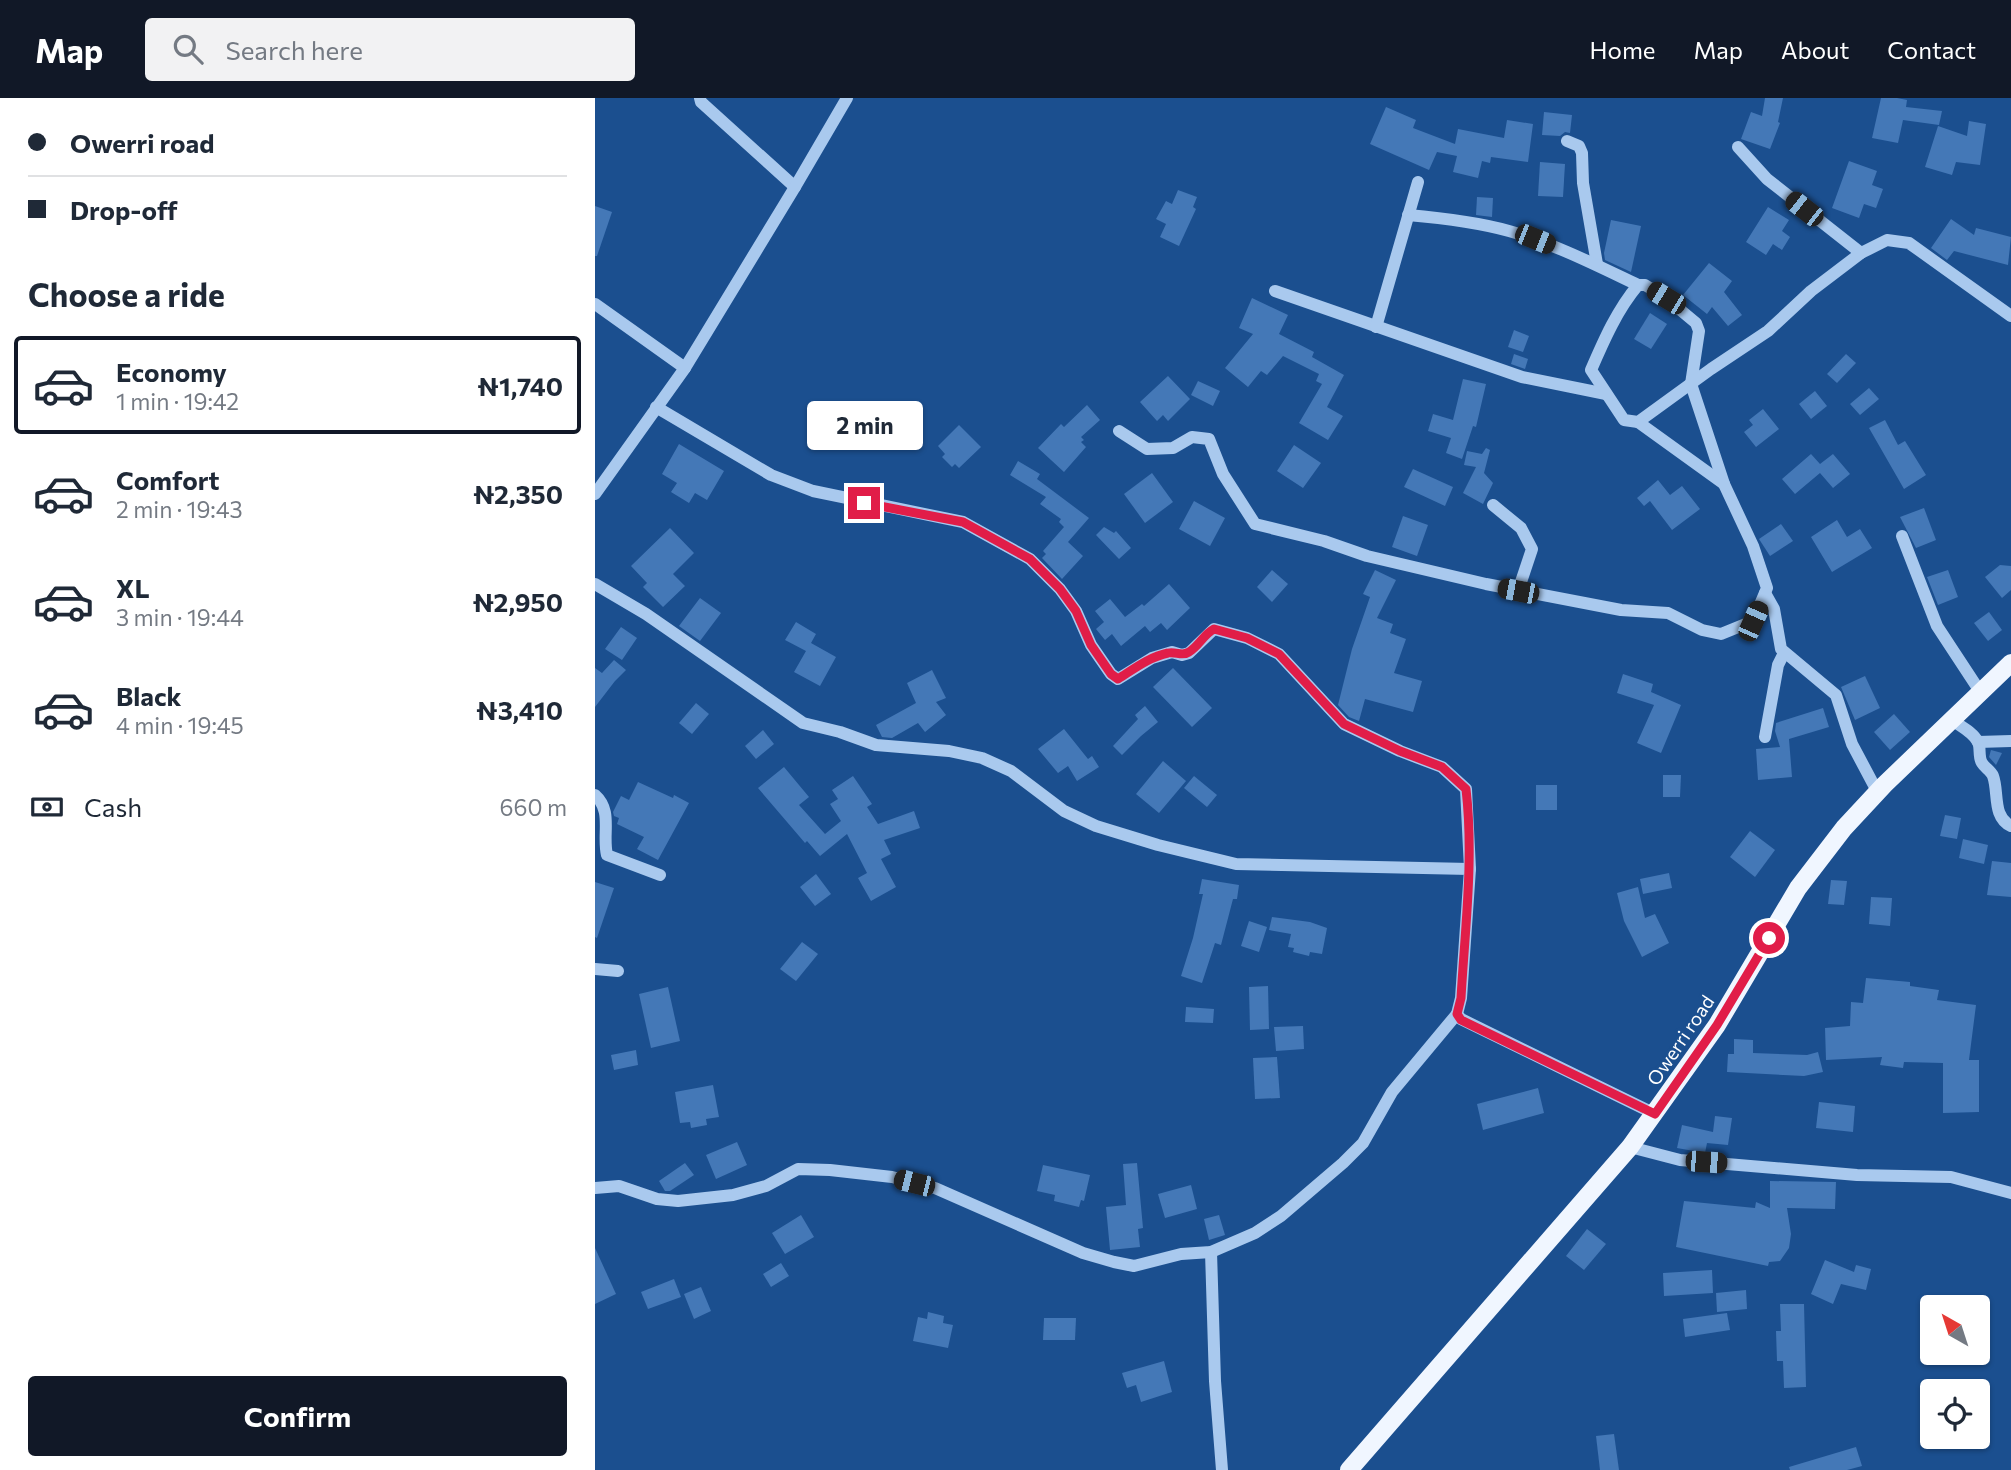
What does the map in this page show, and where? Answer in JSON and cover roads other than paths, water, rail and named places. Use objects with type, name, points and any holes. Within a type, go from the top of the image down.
[{"type":"main road","name":"Owerri road","points":[[1349,1470],[1630,1147],[1717,1025],[1798,888],[1844,828],[2011,663]]},
{"type":"street","points":[[700,98],[701,102],[795,187]]},
{"type":"street","points":[[595,494],[685,368],[847,98]]},
{"type":"street","points":[[1567,141],[1580,146],[1582,153],[1583,183],[1597,264]]},
{"type":"street","points":[[1738,147],[1767,179],[1861,253]]},
{"type":"street","points":[[1376,327],[1418,182]]},
{"type":"street","points":[[1119,431],[1147,449],[1173,449],[1192,437],[1209,439],[1223,474],[1255,524],[1324,541],[1367,556],[1518,591],[1622,610],[1668,613],[1702,630],[1721,634],[1753,621],[1767,588],[1753,545],[1724,484],[1691,384],[1699,331],[1696,323],[1666,298],[1645,285],[1639,285],[1597,264],[1509,231],[1408,215]]},
{"type":"street","points":[[1638,422],[1768,331],[1811,291],[1861,253],[1887,240],[1909,243],[2011,316]]},
{"type":"street","points":[[1639,285],[1621,309],[1591,370],[1624,420],[1638,422],[1724,484]]},
{"type":"street","points":[[1275,291],[1522,377],[1606,394]]},
{"type":"street","points":[[595,304],[685,368]]},
{"type":"street","points":[[595,1188],[619,1186],[657,1199],[678,1201],[733,1195],[766,1186],[798,1169],[830,1170],[893,1177],[935,1188],[1083,1252],[1114,1262],[1134,1266],[1181,1254],[1211,1252],[1255,1233],[1281,1216],[1363,1143],[1392,1091],[1457,1014],[1461,998],[1471,869],[1466,789],[1442,767],[1400,751],[1344,724],[1279,654],[1247,638],[1214,629],[1189,653],[1182,655],[1172,652],[1152,658],[1118,679],[1111,674],[1091,645],[1076,611],[1060,589],[1030,559],[963,522],[813,491],[771,475],[656,407]]},
{"type":"street","points":[[1493,505],[1521,528],[1531,549],[1518,591]]},
{"type":"street","points":[[1902,536],[1937,626],[1981,692]]},
{"type":"street","points":[[595,584],[646,614],[803,723],[876,745],[949,751],[982,758],[1011,771],[1064,810],[1096,826],[1236,864],[1471,869]]},
{"type":"street","points":[[1765,593],[1774,609],[1779,643],[1784,653],[1836,695],[1852,744],[1878,793]]},
{"type":"street","points":[[1765,737],[1778,665],[1784,653]]},
{"type":"street","points":[[1952,720],[1971,734],[1978,743],[1981,763],[1994,778],[2002,818],[2004,823],[2011,826]]},
{"type":"street","points":[[1978,743],[2011,741]]},
{"type":"street","points":[[595,795],[604,806],[607,855],[660,875]]},
{"type":"street","points":[[595,968],[618,971]]},
{"type":"street","points":[[1457,1014],[1461,1020],[1655,1114]]},
{"type":"street","points":[[1630,1147],[1679,1160],[1857,1175],[1951,1177],[2011,1193]]},
{"type":"street","points":[[1211,1252],[1221,1470]]}]
